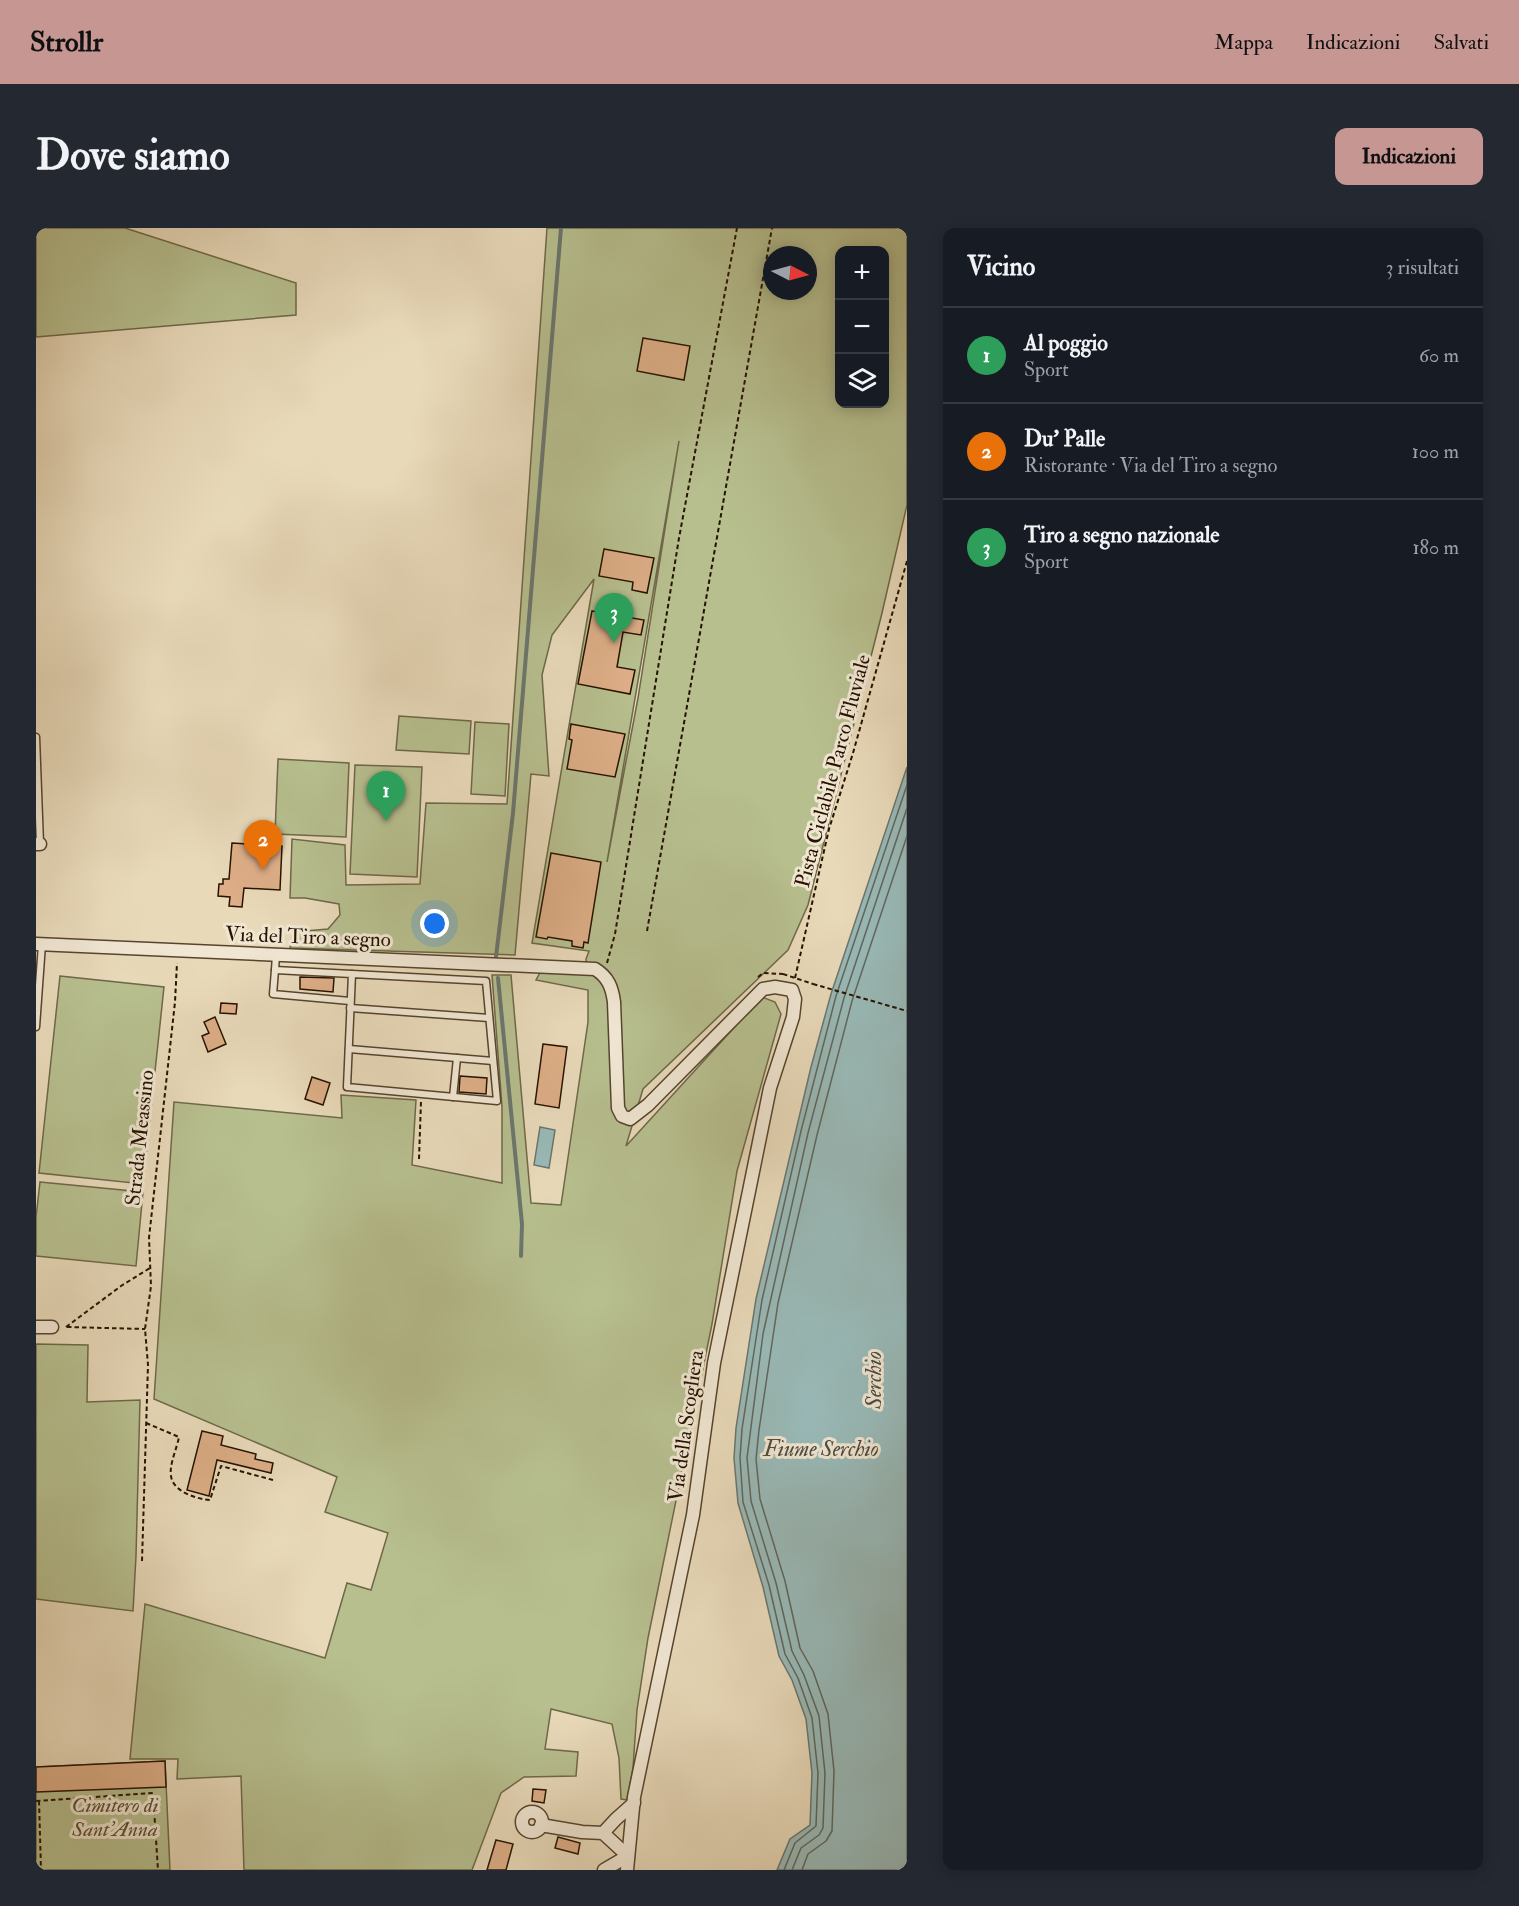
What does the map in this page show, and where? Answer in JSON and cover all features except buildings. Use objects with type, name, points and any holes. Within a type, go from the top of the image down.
[{"type":"street","name":"Via del Tiro a segno","points":[[39,944],[600,971]]},
{"type":"street","points":[[600,971],[612,989],[614,1002],[618,1108],[622,1116],[630,1119],[648,1105],[763,989],[775,987],[792,990]]},
{"type":"street","name":"Via della Scogliera","points":[[627,1870],[634,1803],[693,1515],[714,1363],[770,1088],[793,1017],[795,999],[792,990]]},
{"type":"street","points":[[36,1327],[52,1327]]},
{"type":"street","points":[[603,1833],[634,1803]]},
{"type":"street","points":[[541,1825],[603,1833],[628,1856],[607,1868]]},
{"type":"street","points":[[607,1868],[614,1845]]},
{"type":"lane","points":[[36,737],[38,844]]},
{"type":"lane","points":[[36,1027],[39,944]]},
{"type":"lane","points":[[276,955],[273,994],[350,1005],[489,1018]]},
{"type":"lane","points":[[275,970],[352,974],[486,981],[496,1101],[347,1087],[352,974]]},
{"type":"lane","points":[[349,1049],[493,1061]]},
{"type":"lane","points":[[453,1097],[457,1058]]},
{"type":"path","points":[[600,971],[615,934],[679,538],[737,228]]},
{"type":"path","points":[[647,931],[772,228]]},
{"type":"path","name":"Pista Ciclabile Parco Fluviale","points":[[792,990],[829,830],[907,561]]},
{"type":"path","name":"Strada Meassino","points":[[142,1560],[148,1365],[145,1329],[151,1286],[149,1238],[175,1002],[178,951]]},
{"type":"path","points":[[783,974],[907,1011]]},
{"type":"path","points":[[419,1158],[422,1094]]},
{"type":"path","points":[[66,1327],[121,1286],[150,1268]]},
{"type":"path","points":[[52,1327],[145,1329]]},
{"type":"path","points":[[146,1423],[179,1437],[170,1475],[174,1484],[194,1498],[210,1500],[221,1466],[273,1480]]},
{"type":"path","points":[[41,1870],[38,1801],[153,1793],[158,1870]]},
{"type":"green space","points":[[36,228],[125,228],[296,283],[296,315],[36,337]]},
{"type":"green space","points":[[547,228],[907,228],[907,505],[808,905],[788,950],[643,1089],[626,1146],[762,997],[775,1002],[781,1014],[737,1171],[712,1324],[648,1638],[637,1710],[633,1768],[627,1800],[621,1799],[619,1758],[612,1724],[551,1709],[545,1749],[578,1752],[576,1776],[524,1777],[501,1793],[472,1870],[244,1870],[241,1776],[177,1779],[178,1759],[130,1759],[145,1604],[325,1658],[347,1583],[371,1590],[388,1533],[325,1512],[337,1477],[154,1399],[174,1102],[342,1118],[341,1095],[416,1100],[412,1165],[502,1183],[502,1107],[492,975],[511,975],[531,1203],[561,1205],[588,1022],[588,990],[536,980],[541,971],[587,974],[586,959],[589,951],[532,943],[594,579],[552,635],[542,675],[549,776],[531,774],[515,955],[290,948],[293,932],[328,929],[340,915],[339,904],[305,898],[290,898],[292,839],[345,845],[346,885],[420,884],[426,803],[507,804]],"holes":[[[679,441],[638,698],[607,862]]]},
{"type":"green space","points":[[399,716],[471,721],[469,754],[396,750]]},
{"type":"green space","points":[[475,722],[509,724],[505,796],[471,794]]},
{"type":"green space","points":[[278,759],[349,763],[346,837],[275,834]]},
{"type":"green space","points":[[355,765],[422,767],[417,877],[350,874]]},
{"type":"green space","points":[[60,976],[164,987],[143,1184],[39,1173]]},
{"type":"green space","points":[[40,1182],[143,1192],[136,1266],[36,1256],[36,1217]]},
{"type":"green space","points":[[36,1344],[88,1345],[87,1402],[140,1400],[133,1611],[36,1599]]},
{"type":"green space","name":"Cimitero di Sant'Anna","points":[[165,1761],[170,1870],[36,1870],[36,1767]]},
{"type":"water","name":"Fiume Serchio","points":[[907,767],[907,1870],[777,1870],[790,1839],[810,1825],[812,1773],[806,1719],[792,1680],[779,1656],[763,1587],[738,1503],[734,1458],[736,1428],[756,1299],[811,1067],[831,994]]},
{"type":"water","points":[[540,1127],[555,1130],[549,1168],[534,1165]]},
{"type":"waterway","points":[[496,957],[513,813],[561,228]]},
{"type":"waterway","points":[[498,978],[522,1224],[521,1256]]},
{"type":"place","name":"Tiro a segno nazionale","points":[[614,643]]},
{"type":"place","name":"Al poggio","points":[[386,821]]},
{"type":"place","name":"Du' Palle","points":[[263,870]]},
{"type":"water label","name":"Serchio","points":[[874,1380]]}]
